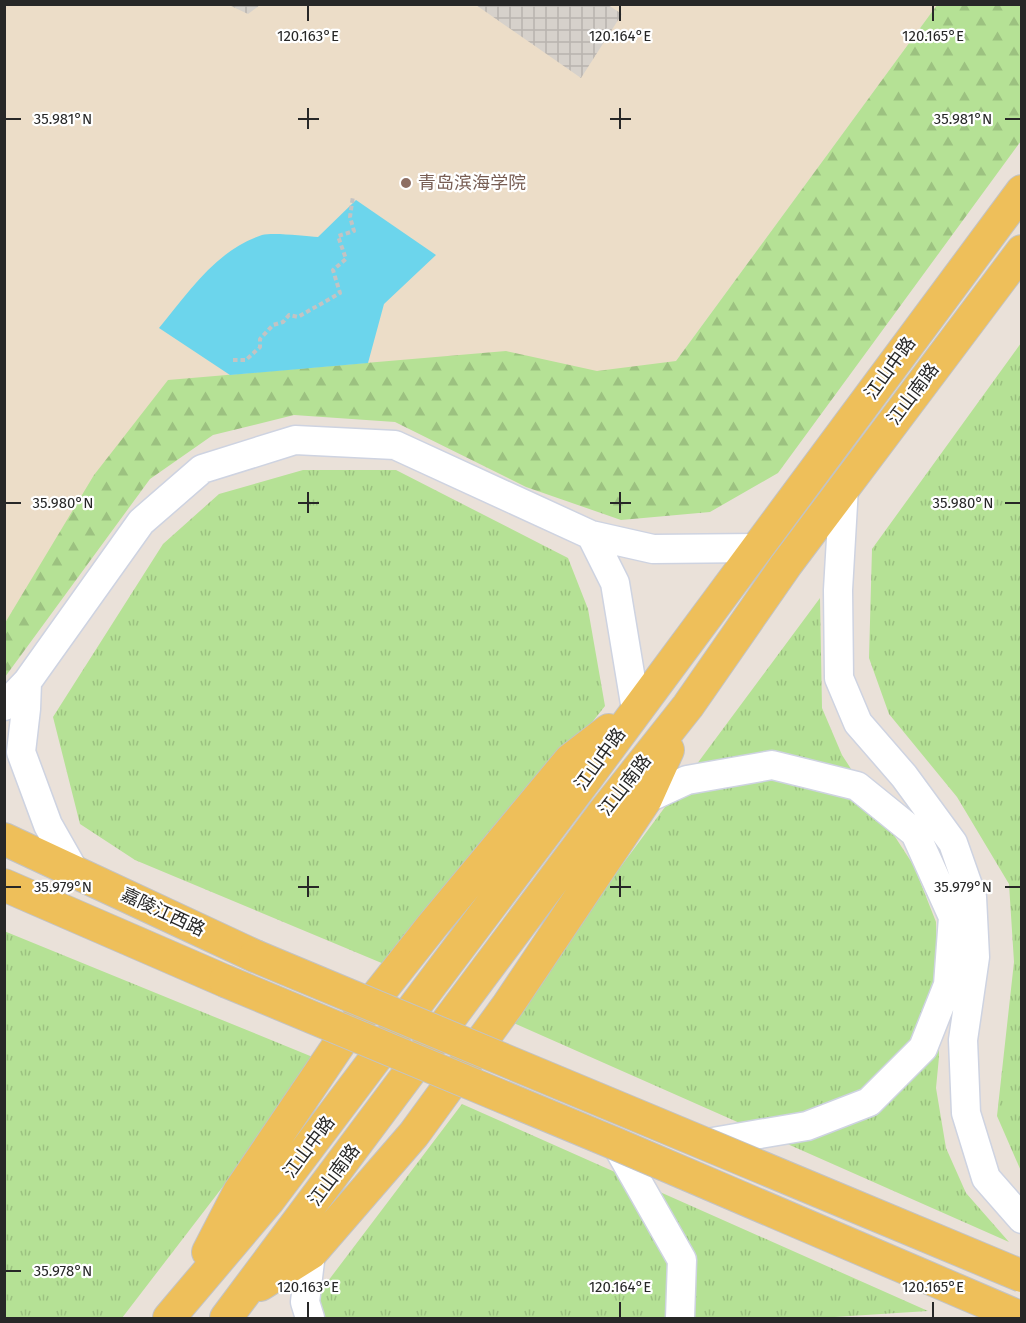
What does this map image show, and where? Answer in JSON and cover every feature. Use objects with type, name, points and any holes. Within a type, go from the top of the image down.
[{"type":"main road","name":"江山中路","points":[[177,1308],[268,1201],[758,548],[1022,190]]},
{"type":"main road","name":"江山南路","points":[[235,1307],[604,812],[688,706],[786,565],[1022,251]]},
{"type":"main road","points":[[4,706],[27,682],[141,522],[202,469],[295,440],[395,445],[591,536],[654,549],[758,548]]},
{"type":"main road","points":[[844,488],[838,590],[839,678],[858,723],[904,776],[953,843],[972,897],[975,957],[963,1040],[966,1113],[986,1178],[1022,1219]]},
{"type":"main road","points":[[591,536],[615,584],[636,710]]},
{"type":"main road","points":[[27,682],[21,752],[48,825],[73,869]]},
{"type":"main road","points":[[235,1307],[311,1253],[414,1134],[508,1005],[646,799],[688,706]]},
{"type":"main road","points":[[646,799],[687,780],[772,765],[857,786],[915,833],[953,917],[948,985],[922,1048],[869,1102],[807,1126],[707,1143]]},
{"type":"main road","name":"嘉陵江西路","points":[[4,839],[73,869],[255,956],[1022,1276]]},
{"type":"main road","name":"嘉陵江西路","points":[[6,886],[1022,1318]]},
{"type":"main road","points":[[616,1144],[682,1260],[680,1318]]},
{"type":"main road","points":[[310,1318],[305,1302],[311,1253]]},
{"type":"path","points":[[233,360],[246,360],[260,347],[260,339],[273,325],[283,322],[289,315],[298,317],[340,293],[333,270],[346,259],[338,236],[354,231],[350,217],[353,196]]},
{"type":"shaded area","name":"青岛滨海学院","points":[[5,5],[937,5],[585,485],[365,388],[171,413],[5,637]]},
{"type":"shaded area","points":[[229,5],[260,5],[248,14]]},
{"type":"shaded area","points":[[476,5],[608,5],[622,14],[581,78]]},
{"type":"green space","points":[[937,5],[1021,5],[1021,141],[778,473],[710,512],[621,520],[526,487],[395,422],[294,415],[213,435],[150,479],[5,677],[5,623],[94,475],[168,380],[506,351],[597,371],[676,361]]},
{"type":"green space","points":[[1021,343],[1021,1171],[997,1116],[1014,962],[1009,884],[957,797],[889,714],[869,658],[872,549]]},
{"type":"green space","points":[[303,470],[396,470],[568,558],[588,609],[605,706],[396,969],[135,860],[80,824],[53,717],[163,544],[219,494]]},
{"type":"green space","points":[[820,598],[822,708],[842,755],[914,866],[936,922],[939,1057],[936,1088],[946,1148],[966,1193],[1009,1242],[507,1020]]},
{"type":"green space","points":[[4,931],[320,1060],[122,1318],[5,1318]]},
{"type":"green space","points":[[462,1104],[928,1311],[819,1318],[300,1318]]},
{"type":"water","points":[[356,200],[436,255],[384,304],[368,363],[230,375],[159,328],[204,274],[231,251],[267,234],[318,237]]},
{"type":"place","name":"青岛滨海学院","points":[[406,183]]}]
